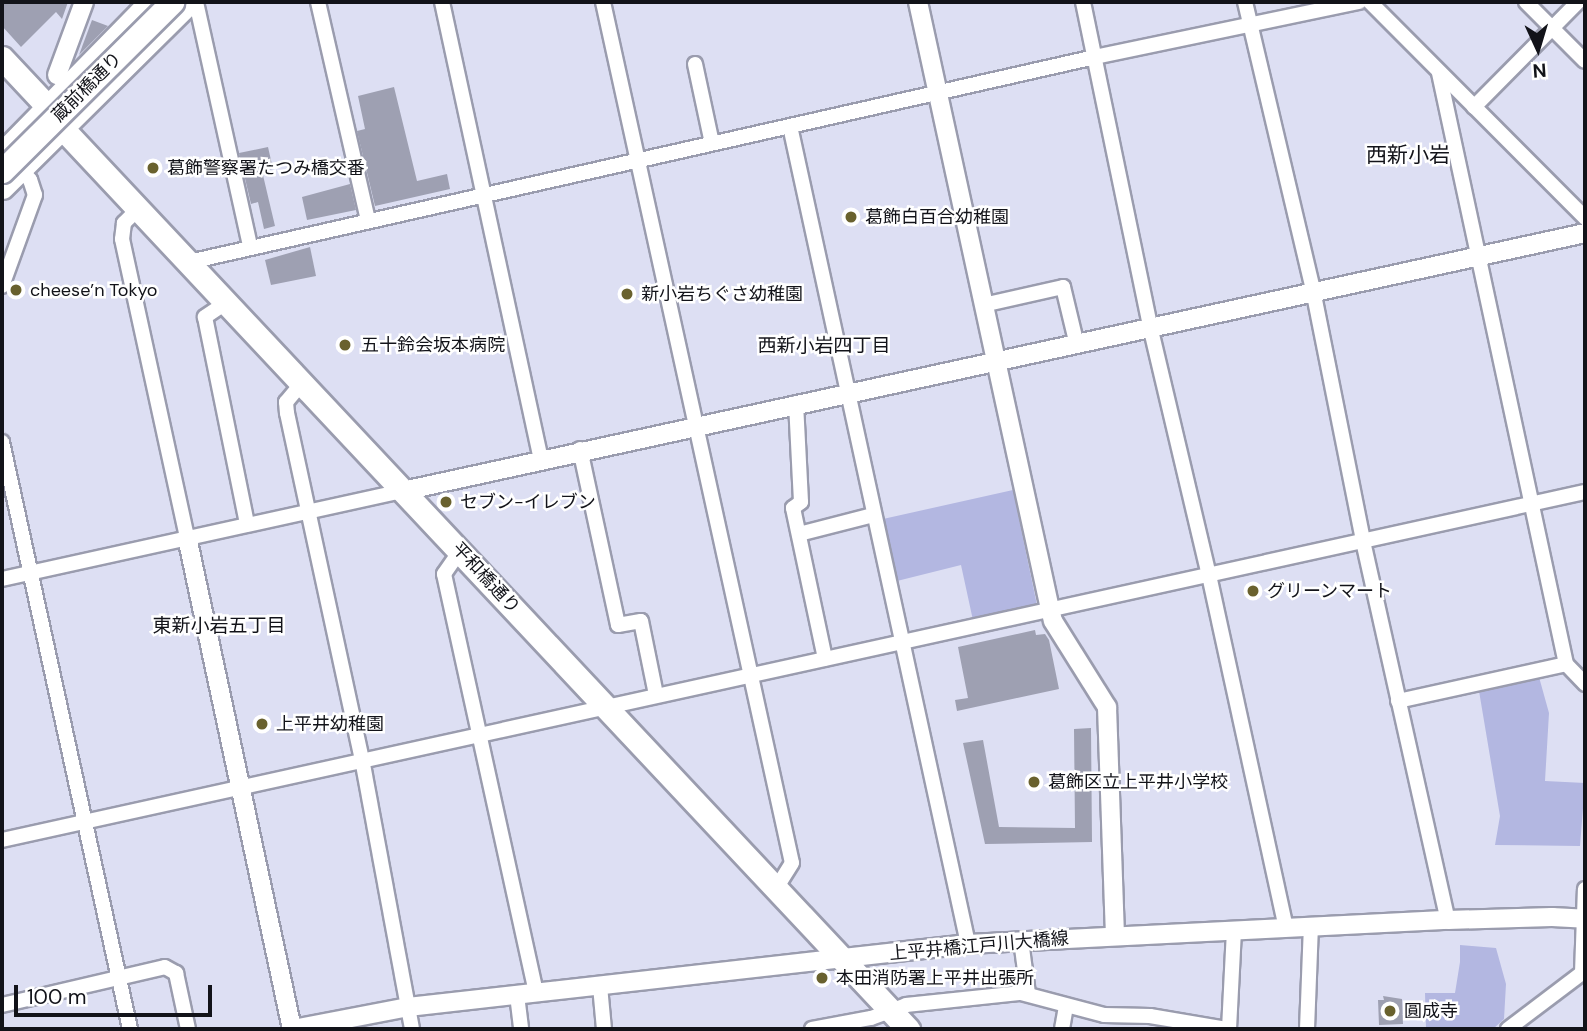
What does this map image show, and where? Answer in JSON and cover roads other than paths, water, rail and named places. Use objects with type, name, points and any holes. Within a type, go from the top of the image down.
[{"type":"main road","name":"蔵前橋通り","points":[[11,170],[172,2]]},
{"type":"main road","points":[[2,187],[11,170],[63,128],[189,2]]},
{"type":"main road","points":[[2,153],[143,4]]},
{"type":"main road","points":[[2,58],[48,107]]},
{"type":"main road","name":"平和橋通り","points":[[48,107],[63,128],[138,209],[840,958],[878,1019],[908,1029]]},
{"type":"street","points":[[57,75],[84,2]]},
{"type":"street","points":[[197,2],[250,246]]},
{"type":"street","points":[[318,2],[368,220]]},
{"type":"street","points":[[442,2],[541,458]]},
{"type":"street","points":[[603,2],[792,863],[775,890]]},
{"type":"street","points":[[918,2],[1053,621],[1107,707],[1115,935]]},
{"type":"street","points":[[1083,2],[1150,326],[1209,575],[1286,928]]},
{"type":"street","points":[[1245,2],[1313,290],[1363,541],[1448,920]]},
{"type":"street","points":[[189,262],[637,159],[1096,57],[1359,2]]},
{"type":"street","points":[[1370,2],[1585,218]]},
{"type":"street","points":[[1526,2],[1585,61]]},
{"type":"street","points":[[1474,107],[1578,2]]},
{"type":"street","points":[[695,64],[712,143]]},
{"type":"street","points":[[1439,73],[1476,256],[1566,664],[1585,684]]},
{"type":"street","points":[[790,126],[968,944]]},
{"type":"street","points":[[2,286],[8,252],[35,195],[30,180],[11,170]]},
{"type":"street","points":[[138,209],[124,223],[122,239],[293,1029]]},
{"type":"street","points":[[2,579],[247,523],[403,491],[580,449],[849,394],[1076,341],[1585,233]]},
{"type":"street","points":[[983,305],[1063,287],[1076,341]]},
{"type":"street","points":[[227,302],[205,317],[247,523]]},
{"type":"street","points":[[302,383],[286,402],[362,759],[412,1029]]},
{"type":"street","points":[[796,403],[801,502],[793,509],[825,659]]},
{"type":"street","points":[[2,442],[130,1029]]},
{"type":"street","points":[[580,449],[618,625],[641,621],[656,695]]},
{"type":"street","points":[[2,840],[603,705],[751,677],[902,641],[1585,492]]},
{"type":"street","points":[[799,534],[873,515]]},
{"type":"street","points":[[460,551],[444,573],[536,991]]},
{"type":"street","points":[[1398,701],[1566,664]]},
{"type":"street","points":[[1508,1029],[1582,973],[1585,889]]},
{"type":"street","name":"上平井橋江戸川大橋線","points":[[293,1029],[408,1007],[968,944],[1448,920],[1584,919]]},
{"type":"street","points":[[1307,1029],[1311,927]]},
{"type":"street","points":[[812,1029],[878,1019],[905,1005],[1028,994],[1104,1015],[1150,1023],[1229,1029],[1234,930]]},
{"type":"street","points":[[1021,940],[1028,994]]},
{"type":"street","points":[[2,1005],[165,967],[176,973],[188,1029]]},
{"type":"street","points":[[600,986],[604,1029]]},
{"type":"street","points":[[517,995],[521,1029]]},
{"type":"street","points":[[1062,1029],[1066,1006]]},
{"type":"place","name":"葛飾警察署たつみ橋交番","points":[[153,168]]},
{"type":"place","name":"葛飾白百合幼稚園","points":[[851,217]]},
{"type":"place","name":"cheese’n Tokyo","points":[[16,290]]},
{"type":"place","name":"新小岩ちぐさ幼稚園","points":[[627,294]]},
{"type":"place","name":"五十鈴会坂本病院","points":[[345,345]]},
{"type":"place","name":"セブン-イレブン","points":[[446,502]]},
{"type":"place","name":"グリーンマート","points":[[1253,591]]},
{"type":"place","name":"上平井幼稚園","points":[[262,724]]},
{"type":"place","name":"葛飾区立上平井小学校","points":[[1034,782]]},
{"type":"place","name":"本田消防署上平井出張所","points":[[822,978]]},
{"type":"place","name":"圓成寺","points":[[1390,1011]]},
{"type":"district","name":"西新小岩","points":[[1408,155]]},
{"type":"district","name":"西新小岩四丁目","points":[[824,346]]},
{"type":"district","name":"東新小岩五丁目","points":[[219,626]]}]
